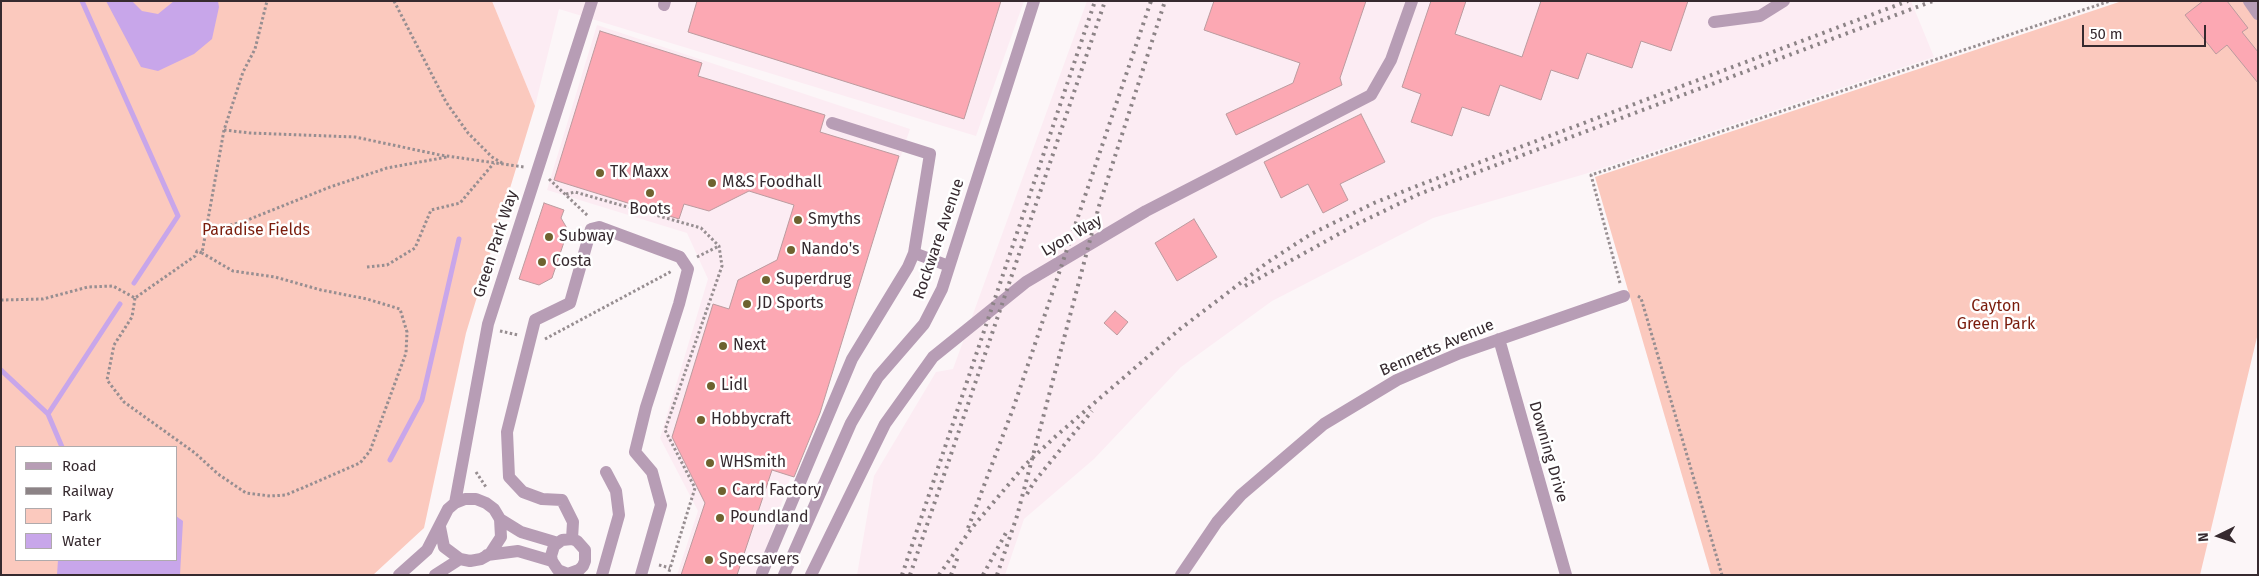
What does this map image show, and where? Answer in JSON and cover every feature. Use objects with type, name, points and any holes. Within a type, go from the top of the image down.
[{"type":"street","name":"Green Park Way","points":[[400,575],[427,550],[440,527],[442,518],[455,503],[488,324],[592,1]]},
{"type":"street","name":"Rockware Avenue","points":[[784,575],[851,423],[878,376],[924,324],[942,289],[1034,1]]},
{"type":"street","name":"Lyon Way","points":[[811,575],[885,424],[933,357],[1026,282],[1146,211],[1371,95],[1392,60],[1412,1]]},
{"type":"street","points":[[1714,22],[1760,16],[1784,1]]},
{"type":"street","points":[[2249,1],[2258,14]]},
{"type":"street","points":[[762,573],[852,359],[908,267],[914,253],[930,154],[832,123]]},
{"type":"street","points":[[572,539],[573,522],[562,500],[542,499],[522,492],[509,478],[507,432],[535,320],[570,303],[591,229],[599,227],[680,257],[688,269],[679,304],[646,407],[635,452],[652,472],[662,504],[641,575]]},
{"type":"street","points":[[914,253],[949,266]]},
{"type":"street","name":"Bennetts Avenue","points":[[1181,575],[1217,522],[1241,495],[1324,424],[1397,380],[1622,292]]},
{"type":"street","name":"Downing Drive","points":[[1499,339],[1566,575]]},
{"type":"street","points":[[602,575],[619,515],[616,491],[606,472]]},
{"type":"street","points":[[440,527],[444,546],[460,559],[470,561],[518,551],[557,569],[574,573],[579,570],[585,561],[586,555],[582,545],[572,539],[558,542],[522,532],[500,519],[486,503],[470,499],[455,503]]},
{"type":"street","points":[[487,556],[497,546],[501,537],[500,519]]},
{"type":"street","points":[[557,569],[552,551],[558,542]]},
{"type":"street","points":[[435,575],[460,559]]},
{"type":"path","points":[[202,253],[224,130],[243,72],[254,49],[267,1]]},
{"type":"path","points":[[394,1],[446,102],[468,133],[492,157],[503,164]]},
{"type":"path","points":[[1722,575],[1641,298],[1635,294],[1622,292],[1591,175],[2110,1]]},
{"type":"path","points":[[224,130],[250,133],[355,137],[450,157],[538,169],[599,227]]},
{"type":"path","points":[[206,232],[245,221],[330,187],[386,168],[450,157]]},
{"type":"path","points":[[367,267],[387,265],[415,248],[431,210],[460,203],[494,163]]},
{"type":"path","points":[[504,332],[541,341],[719,246]]},
{"type":"path","points":[[197,251],[202,253],[233,271],[275,276],[321,290],[367,299],[400,309],[407,332],[406,353],[370,451],[360,463],[286,495],[270,496],[246,493],[218,474],[195,453],[124,402],[107,380],[114,344],[132,317],[135,298],[195,256],[197,251]]},
{"type":"path","points":[[1,300],[43,299],[88,287],[112,286],[135,298]]},
{"type":"shaded area","points":[[492,1],[1024,1],[976,136],[559,9],[535,106]]},
{"type":"shaded area","points":[[1087,1],[1911,1],[1934,57],[1585,174],[1433,218],[1272,301],[1181,367],[1094,459],[1024,519],[1005,575],[857,575],[874,476],[936,372],[953,369]]},
{"type":"shaded area","points":[[597,25],[910,129],[757,575],[677,575],[698,511],[660,438],[708,279],[687,233],[547,190]]},
{"type":"green space","name":"Paradise Fields","points":[[1,1],[492,1],[535,106],[466,333],[424,528],[373,575],[1,575]]},
{"type":"green space","name":"Cayton Green Park","points":[[2122,1],[2258,1],[2258,333],[2200,575],[1711,575],[1595,177]]},
{"type":"water","points":[[106,1],[132,1],[142,11],[158,14],[174,1],[218,1],[219,7],[212,39],[194,54],[158,71],[141,67]]},
{"type":"water","points":[[178,517],[183,521],[180,575],[57,575],[58,561],[178,561]]},
{"type":"building","points":[[697,1],[1001,1],[964,119],[688,32]]},
{"type":"building","points":[[1214,1],[1366,1],[1340,78],[1342,85],[1236,135],[1226,114],[1293,83],[1300,63],[1204,30]]},
{"type":"building","points":[[1431,1],[1466,1],[1455,34],[1522,57],[1541,1],[1688,1],[1671,51],[1641,41],[1632,68],[1587,53],[1578,79],[1551,70],[1541,100],[1500,85],[1489,116],[1462,107],[1452,136],[1411,122],[1421,94],[1402,87]]},
{"type":"building","points":[[2203,1],[2227,1],[2248,28],[2242,32],[2258,52],[2258,83],[2227,45],[2216,54],[2185,15]]},
{"type":"building","points":[[600,31],[702,63],[698,76],[825,115],[820,132],[899,156],[820,413],[794,477],[772,470],[737,575],[681,575],[705,503],[672,437],[713,304],[729,309],[738,280],[777,260],[794,205],[749,191],[709,211],[684,204],[679,219],[554,180]]},
{"type":"building","points":[[1361,114],[1385,162],[1340,184],[1348,200],[1323,213],[1308,184],[1281,198],[1264,162]]},
{"type":"building","points":[[544,203],[564,210],[561,218],[568,230],[552,278],[539,285],[519,279]]},
{"type":"building","points":[[1194,219],[1217,257],[1177,281],[1155,243]]},
{"type":"building","points":[[1115,311],[1128,322],[1117,335],[1104,323]]},
{"type":"waterway","points":[[82,1],[178,216],[134,283]]},
{"type":"waterway","points":[[390,460],[422,400],[459,239]]},
{"type":"waterway","points":[[48,414],[120,304]]},
{"type":"waterway","points":[[1,370],[48,414],[62,446]]},
{"type":"railway","points":[[902,575],[1095,1]]},
{"type":"railway","points":[[910,575],[1105,1]]},
{"type":"railway","points":[[968,528],[1014,406],[1151,1]]},
{"type":"railway","points":[[997,575],[1017,516],[1099,206],[1165,1]]},
{"type":"railway","points":[[939,575],[971,529],[1025,465],[1056,436],[1180,329],[1268,262],[1311,234],[1374,203],[1422,184],[1908,1]]},
{"type":"railway","points":[[1245,286],[1355,225],[1419,194],[1933,1]]},
{"type":"railway","points":[[1027,494],[1034,482],[1092,411]]},
{"type":"railway","points":[[983,575],[1007,531]]},
{"type":"railway","points":[[951,575],[959,554]]},
{"type":"place","name":"TK Maxx","points":[[600,173]]},
{"type":"place","name":"M&S Foodhall","points":[[712,183]]},
{"type":"place","name":"Boots","points":[[650,193]]},
{"type":"place","name":"Smyths","points":[[798,220]]},
{"type":"place","name":"Subway","points":[[549,237]]},
{"type":"place","name":"Nando's","points":[[791,250]]},
{"type":"place","name":"Costa","points":[[542,262]]},
{"type":"place","name":"Superdrug","points":[[766,280]]},
{"type":"place","name":"JD Sports","points":[[747,304]]},
{"type":"place","name":"Next","points":[[723,346]]},
{"type":"place","name":"Lidl","points":[[711,386]]},
{"type":"place","name":"Hobbycraft","points":[[701,420]]},
{"type":"place","name":"WHSmith","points":[[710,463]]},
{"type":"place","name":"Card Factory","points":[[722,491]]},
{"type":"place","name":"Poundland","points":[[720,518]]},
{"type":"place","name":"Specsavers","points":[[709,560]]}]
